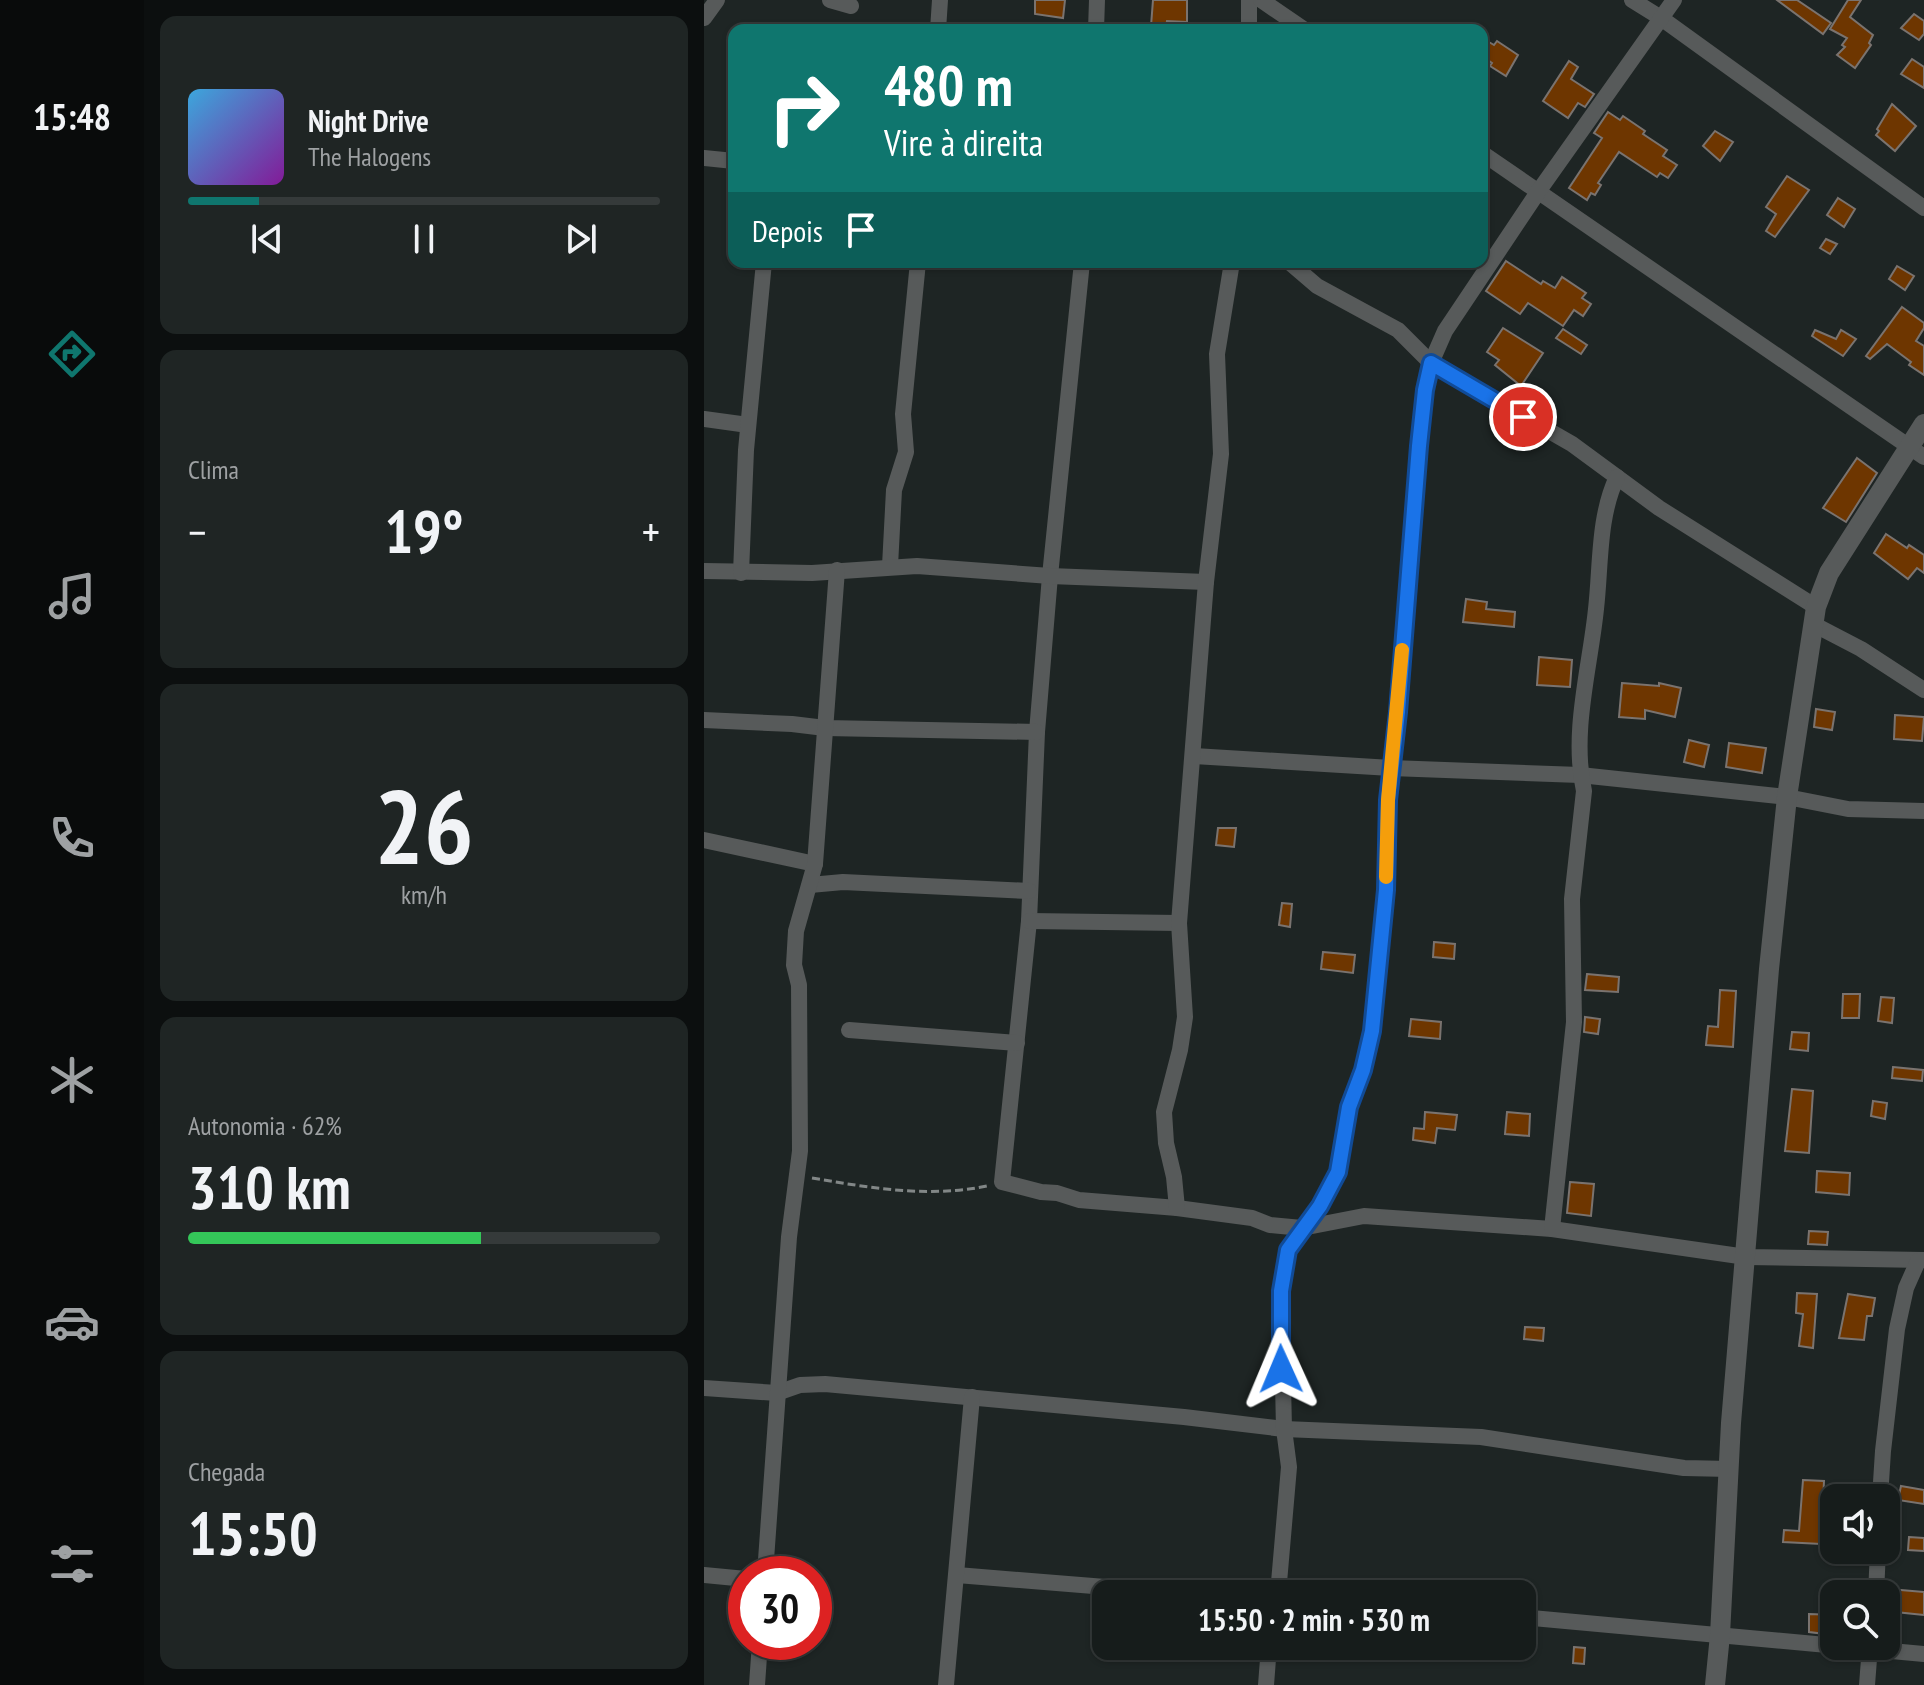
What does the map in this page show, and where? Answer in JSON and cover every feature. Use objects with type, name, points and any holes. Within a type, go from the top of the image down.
[{"type":"street","points":[[704,18],[717,0]]},
{"type":"street","points":[[830,0],[851,6]]},
{"type":"street","points":[[938,24],[940,0]]},
{"type":"street","points":[[1096,24],[1097,0]]},
{"type":"street","points":[[1249,0],[1249,24]]},
{"type":"street","points":[[1261,0],[1296,24]]},
{"type":"street","points":[[1632,0],[1924,208]]},
{"type":"street","points":[[1488,267],[1674,0]]},
{"type":"street","points":[[1488,157],[1916,452]]},
{"type":"street","points":[[704,158],[728,160]]},
{"type":"street","points":[[741,573],[748,425],[763,268]]},
{"type":"street","points":[[890,566],[894,490],[906,452],[903,414],[917,268]]},
{"type":"street","points":[[1081,268],[1050,576],[1037,732],[1029,921],[1002,1182],[1079,1200],[1177,1208],[1302,1228],[1364,1216],[1552,1229],[1746,1257],[1921,1260],[1906,1288],[1897,1329],[1881,1484]]},
{"type":"street","points":[[1177,1208],[1164,1112],[1185,1017],[1179,923],[1206,582],[1221,454],[1217,354],[1231,268]]},
{"type":"street","points":[[1296,268],[1317,286],[1398,330],[1431,363],[1572,444],[1659,508],[1924,690]]},
{"type":"street","points":[[1279,1580],[1289,1467],[1284,1429],[1281,1291],[1288,1250],[1320,1206],[1338,1172],[1349,1107],[1368,1050],[1386,890],[1391,768],[1425,390],[1431,363],[1445,331],[1487,268]]},
{"type":"street","points":[[704,419],[748,425]]},
{"type":"street","points":[[1715,1685],[1731,1423],[1769,969],[1787,797],[1815,616],[1829,573],[1916,452],[1924,424]]},
{"type":"street","points":[[1552,1229],[1574,1022],[1572,899],[1584,791],[1580,775],[1580,729],[1605,512],[1617,477]]},
{"type":"street","points":[[704,571],[812,573],[917,566],[1050,576],[1206,582]]},
{"type":"street","points":[[767,1556],[777,1393],[800,1151],[796,931],[815,864],[837,570]]},
{"type":"street","points":[[704,720],[825,728],[1037,732]]},
{"type":"street","points":[[1194,756],[1580,775],[1787,797],[1848,809],[1924,811]]},
{"type":"street","points":[[704,840],[815,864]]},
{"type":"street","points":[[810,885],[843,882],[1029,891]]},
{"type":"street","points":[[1029,921],[1179,923]]},
{"type":"street","points":[[849,1030],[1017,1043]]},
{"type":"street","points":[[704,1388],[777,1393],[800,1385],[825,1384],[1284,1429],[1481,1437],[1684,1468],[1730,1469]]},
{"type":"street","points":[[946,1685],[972,1397]]},
{"type":"street","points":[[704,1575],[728,1577]]},
{"type":"street","points":[[957,1575],[1092,1586]]},
{"type":"street","points":[[1536,1618],[1820,1644]]},
{"type":"street","points":[[1900,1652],[1924,1654]]},
{"type":"street","points":[[757,1685],[759,1660]]},
{"type":"street","points":[[1266,1685],[1268,1660]]},
{"type":"street","points":[[1867,1685],[1869,1660]]},
{"type":"path","points":[[796,1175],[899,1192],[957,1191],[1002,1182]]},
{"type":"building","points":[[1035,0],[1065,0],[1063,18],[1035,14]]},
{"type":"building","points":[[1153,0],[1187,0],[1187,22],[1151,24]]},
{"type":"building","points":[[1777,0],[1797,0],[1831,23],[1823,34]]},
{"type":"building","points":[[1848,0],[1861,0],[1850,17],[1873,35],[1871,45],[1855,68],[1837,55],[1845,47],[1842,45],[1847,38],[1830,29]]},
{"type":"building","points":[[1914,14],[1924,21],[1924,34],[1919,40],[1901,28]]},
{"type":"building","points":[[1497,41],[1518,55],[1506,76],[1490,66],[1492,63],[1488,60],[1488,42],[1494,45]]},
{"type":"building","points":[[1912,59],[1924,67],[1924,88],[1901,74]]},
{"type":"building","points":[[1569,61],[1578,67],[1571,79],[1594,94],[1585,107],[1578,103],[1568,118],[1543,101]]},
{"type":"building","points":[[1892,104],[1916,126],[1895,151],[1876,135]]},
{"type":"building","points":[[1608,112],[1620,120],[1623,116],[1645,131],[1643,134],[1667,150],[1663,156],[1677,165],[1668,178],[1660,173],[1657,177],[1619,152],[1598,183],[1601,185],[1595,195],[1591,193],[1587,200],[1569,188],[1602,138],[1594,133]]},
{"type":"building","points":[[1715,131],[1733,142],[1720,161],[1703,146]]},
{"type":"building","points":[[1787,176],[1809,190],[1775,237],[1766,231],[1776,214],[1766,207]]},
{"type":"building","points":[[1838,198],[1855,209],[1844,227],[1827,215]]},
{"type":"building","points":[[1826,239],[1837,244],[1830,254],[1820,248]]},
{"type":"building","points":[[1506,261],[1541,284],[1543,281],[1555,288],[1562,277],[1586,293],[1582,298],[1591,304],[1583,316],[1574,310],[1563,326],[1528,303],[1520,314],[1486,291]]},
{"type":"building","points":[[1897,266],[1914,276],[1905,290],[1889,279]]},
{"type":"building","points":[[1902,307],[1924,323],[1916,341],[1924,346],[1924,375],[1887,344],[1870,359],[1866,356]]},
{"type":"building","points":[[1503,328],[1543,353],[1521,386],[1495,365],[1499,360],[1487,352]]},
{"type":"building","points":[[1563,329],[1587,345],[1581,354],[1556,338]]},
{"type":"building","points":[[1815,330],[1836,339],[1841,330],[1856,339],[1843,356],[1812,336]]},
{"type":"building","points":[[1857,458],[1877,473],[1846,522],[1823,508]]},
{"type":"building","points":[[1886,534],[1924,555],[1924,573],[1917,568],[1908,579],[1874,553]]},
{"type":"building","points":[[1466,599],[1487,602],[1486,609],[1515,612],[1514,627],[1463,622]]},
{"type":"building","points":[[1539,657],[1572,660],[1570,687],[1537,685]]},
{"type":"building","points":[[1622,683],[1659,686],[1659,683],[1681,688],[1675,717],[1645,710],[1645,719],[1619,717]]},
{"type":"building","points":[[1816,709],[1835,712],[1832,730],[1814,727]]},
{"type":"building","points":[[1895,715],[1924,717],[1922,741],[1894,739]]},
{"type":"building","points":[[1689,740],[1709,745],[1704,767],[1684,762]]},
{"type":"building","points":[[1729,743],[1766,748],[1762,773],[1726,767]]},
{"type":"building","points":[[1218,828],[1236,828],[1234,847],[1216,845]]},
{"type":"building","points":[[1282,903],[1292,904],[1290,927],[1279,925]]},
{"type":"building","points":[[1434,942],[1455,944],[1454,959],[1433,957]]},
{"type":"building","points":[[1323,952],[1355,955],[1353,973],[1321,969]]},
{"type":"building","points":[[1587,974],[1619,977],[1618,992],[1585,990]]},
{"type":"building","points":[[1720,990],[1736,991],[1733,1047],[1706,1045],[1708,1026],[1718,1027]]},
{"type":"building","points":[[1843,994],[1860,994],[1859,1018],[1842,1018]]},
{"type":"building","points":[[1881,997],[1894,998],[1892,1023],[1878,1021]]},
{"type":"building","points":[[1585,1017],[1600,1019],[1598,1034],[1584,1032]]},
{"type":"building","points":[[1411,1019],[1441,1022],[1440,1039],[1409,1036]]},
{"type":"building","points":[[1792,1032],[1809,1033],[1808,1051],[1790,1049]]},
{"type":"building","points":[[1893,1067],[1923,1070],[1922,1081],[1892,1078]]},
{"type":"building","points":[[1792,1089],[1813,1091],[1809,1153],[1785,1151]]},
{"type":"building","points":[[1873,1101],[1887,1103],[1885,1119],[1871,1116]]},
{"type":"building","points":[[1425,1112],[1457,1115],[1455,1130],[1437,1128],[1435,1143],[1413,1140],[1414,1128],[1424,1129]]},
{"type":"building","points":[[1507,1112],[1530,1114],[1529,1136],[1505,1134]]},
{"type":"building","points":[[1817,1171],[1850,1173],[1849,1195],[1816,1192]]},
{"type":"building","points":[[1570,1182],[1594,1184],[1591,1216],[1567,1213]]},
{"type":"building","points":[[1809,1231],[1828,1232],[1827,1245],[1808,1244]]},
{"type":"building","points":[[1797,1293],[1817,1294],[1813,1348],[1799,1346],[1803,1314],[1796,1313]]},
{"type":"building","points":[[1848,1294],[1875,1298],[1872,1316],[1867,1316],[1864,1340],[1839,1338]]},
{"type":"building","points":[[1525,1327],[1544,1328],[1543,1341],[1524,1339]]},
{"type":"building","points":[[1803,1480],[1824,1481],[1820,1484],[1820,1544],[1783,1542],[1784,1530],[1799,1531]]},
{"type":"building","points":[[1901,1486],[1924,1490],[1924,1504],[1900,1500]]},
{"type":"building","points":[[1909,1537],[1924,1538],[1924,1551],[1908,1550]]},
{"type":"building","points":[[1900,1590],[1924,1592],[1924,1615],[1900,1612]]},
{"type":"building","points":[[1809,1614],[1820,1614],[1820,1633],[1809,1632]]},
{"type":"building","points":[[1574,1647],[1585,1648],[1584,1664],[1573,1663]]},
{"type":"slow traffic","points":[[1386,877],[1388,800],[1402,650]]},
{"type":"route","points":[[1281,1369],[1281,1291],[1288,1250],[1320,1206],[1338,1172],[1349,1107],[1363,1070],[1372,1031],[1386,890],[1388,800],[1419,446],[1431,363],[1523,417]]}]
